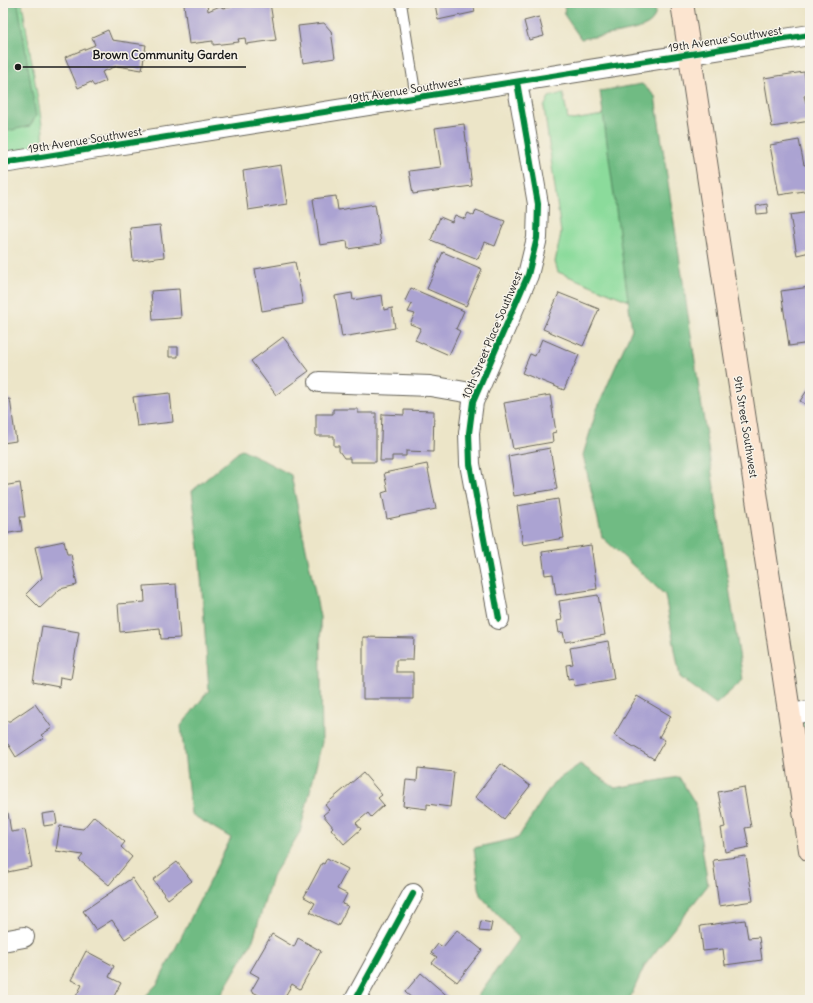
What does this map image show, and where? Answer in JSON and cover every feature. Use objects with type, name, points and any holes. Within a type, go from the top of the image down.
[{"type":"main road","name":"9th Street Southwest","points":[[682,3],[800,713],[810,850]]},
{"type":"street","name":"19th Avenue Southwest","points":[[3,163],[810,35]]},
{"type":"street","name":"10th Street Place Southwest","points":[[499,619],[470,464],[469,448],[471,417],[477,394],[528,274],[538,238],[538,204],[518,82]]},
{"type":"street","points":[[319,382],[430,386],[477,394]]},
{"type":"street","points":[[355,1000],[413,894]]},
{"type":"street","points":[[3,941],[24,937]]},
{"type":"lane","points":[[401,3],[416,98]]},
{"type":"green space","points":[[3,3],[22,3],[43,131],[44,156],[3,163]]},
{"type":"green space","points":[[3,3],[18,3],[36,116],[30,126],[3,132]]},
{"type":"green space","points":[[564,3],[655,3],[656,8],[654,17],[648,25],[630,31],[581,39],[565,16]]},
{"type":"green space","points":[[642,84],[655,96],[743,680],[716,704],[680,677],[665,595],[602,537],[583,455],[597,409],[632,329],[600,91]]},
{"type":"green space","points":[[563,93],[568,119],[573,120],[604,115],[629,301],[558,272],[555,262],[561,233],[544,107],[549,97]]},
{"type":"green space","points":[[242,449],[291,475],[320,617],[322,742],[300,832],[272,877],[253,940],[218,1000],[142,1000],[158,983],[231,838],[191,814],[181,726],[209,690],[199,549],[192,491]]},
{"type":"green space","points":[[810,711],[810,850],[790,714]]},
{"type":"green space","points":[[580,764],[615,788],[679,777],[695,803],[708,885],[645,965],[629,1000],[475,1000],[519,938],[480,895],[474,848],[518,838],[553,783]]},
{"type":"building","points":[[207,3],[208,11],[220,6],[223,8],[231,7],[231,3],[249,3],[249,5],[270,3],[276,40],[246,44],[245,38],[238,39],[239,42],[213,45],[213,41],[189,44],[184,5]]},
{"type":"building","points":[[428,3],[473,3],[475,12],[438,20],[435,4],[428,5]]},
{"type":"building","points":[[539,17],[544,36],[529,40],[524,21]]},
{"type":"building","points":[[324,23],[331,31],[335,58],[303,63],[298,26]]},
{"type":"building","points":[[108,30],[112,40],[146,45],[142,70],[117,66],[102,72],[106,81],[94,86],[91,82],[78,88],[65,57],[95,45],[92,37]]},
{"type":"building","points":[[804,72],[808,95],[804,96],[806,103],[809,102],[810,121],[772,127],[764,78]]},
{"type":"building","points":[[464,124],[472,186],[413,194],[409,171],[441,167],[435,128]]},
{"type":"building","points":[[799,140],[804,165],[810,164],[810,190],[779,195],[770,145]]},
{"type":"building","points":[[281,165],[287,204],[248,210],[243,171]]},
{"type":"building","points":[[336,196],[338,210],[375,204],[381,244],[348,249],[347,241],[320,245],[313,199]]},
{"type":"building","points":[[767,204],[768,213],[757,214],[756,206]]},
{"type":"building","points":[[476,210],[505,221],[495,246],[485,242],[478,259],[431,240],[440,217],[452,222],[455,215],[465,219],[468,213],[474,216]]},
{"type":"building","points":[[810,212],[810,252],[797,255],[790,215]]},
{"type":"building","points":[[160,225],[164,257],[133,261],[130,228]]},
{"type":"building","points":[[443,252],[482,269],[466,306],[427,289]]},
{"type":"building","points":[[295,262],[303,304],[262,311],[255,269]]},
{"type":"building","points":[[810,287],[810,343],[789,346],[781,291]]},
{"type":"building","points":[[411,288],[464,311],[456,329],[460,331],[449,355],[415,340],[421,328],[410,324],[415,314],[408,312],[412,304],[405,301]]},
{"type":"building","points":[[179,289],[181,318],[153,320],[151,291]]},
{"type":"building","points":[[352,293],[353,300],[382,295],[384,310],[392,308],[395,328],[342,337],[335,296]]},
{"type":"building","points":[[559,293],[599,309],[583,346],[543,329]]},
{"type":"building","points":[[283,337],[309,371],[276,395],[251,361]]},
{"type":"building","points":[[542,339],[579,355],[564,390],[522,373],[530,354],[535,356]]},
{"type":"building","points":[[169,347],[178,347],[178,357],[169,357]]},
{"type":"building","points":[[810,386],[810,407],[800,401]]},
{"type":"building","points":[[170,393],[173,422],[137,426],[133,397]]},
{"type":"building","points":[[550,395],[556,432],[552,433],[553,442],[513,449],[504,403]]},
{"type":"building","points":[[10,399],[16,441],[3,443],[3,400]]},
{"type":"building","points":[[333,409],[358,409],[358,413],[376,413],[376,462],[350,462],[350,458],[344,458],[339,451],[339,446],[334,446],[334,436],[316,436],[316,414],[333,414]]},
{"type":"building","points":[[404,410],[434,411],[433,452],[406,451],[406,456],[392,456],[392,461],[380,461],[382,414],[404,415]]},
{"type":"building","points":[[550,448],[557,489],[514,496],[508,456]]},
{"type":"building","points":[[427,464],[436,509],[387,519],[382,493],[388,491],[384,473]]},
{"type":"building","points":[[20,483],[25,517],[20,517],[22,531],[3,534],[3,486]]},
{"type":"building","points":[[558,499],[564,538],[523,545],[517,506]]},
{"type":"building","points":[[64,541],[67,554],[71,554],[77,585],[60,589],[40,608],[26,594],[42,578],[35,547]]},
{"type":"building","points":[[591,545],[597,589],[556,595],[553,574],[545,575],[542,552]]},
{"type":"building","points":[[176,584],[180,638],[161,639],[160,628],[120,632],[118,604],[145,602],[144,586]]},
{"type":"building","points":[[598,595],[605,635],[565,642],[563,632],[559,633],[557,621],[562,620],[559,601]]},
{"type":"building","points":[[42,626],[79,632],[71,679],[60,677],[59,687],[33,682]]},
{"type":"building","points":[[363,637],[414,638],[413,660],[396,660],[396,672],[413,672],[413,699],[363,699]]},
{"type":"building","points":[[608,641],[614,679],[574,686],[573,678],[568,679],[566,665],[573,664],[570,648]]},
{"type":"building","points":[[637,696],[671,716],[659,737],[665,740],[654,759],[614,735]]},
{"type":"building","points":[[35,704],[52,728],[41,735],[44,738],[16,757],[8,744],[3,745],[3,721],[10,721]]},
{"type":"building","points":[[501,764],[530,786],[504,819],[475,797]]},
{"type":"building","points":[[418,768],[454,772],[450,807],[427,804],[427,809],[403,806],[406,780],[417,781]]},
{"type":"building","points":[[363,773],[382,795],[378,798],[384,805],[371,817],[368,813],[356,823],[361,829],[344,844],[331,829],[333,827],[323,815],[329,810],[325,805]]},
{"type":"building","points":[[744,787],[751,827],[745,828],[749,847],[725,852],[721,828],[725,827],[718,792]]},
{"type":"building","points":[[55,812],[57,824],[44,826],[42,814]]},
{"type":"building","points":[[8,813],[11,832],[25,830],[32,867],[3,873],[3,814]]},
{"type":"building","points":[[94,816],[125,842],[121,847],[132,857],[109,885],[79,860],[83,855],[56,851],[60,826],[83,829]]},
{"type":"building","points":[[746,856],[753,901],[719,906],[713,860]]},
{"type":"building","points":[[327,858],[348,869],[337,889],[347,894],[342,904],[348,906],[338,926],[310,912],[315,903],[304,897],[322,863],[324,864]]},
{"type":"building","points":[[177,862],[192,881],[168,899],[153,880]]},
{"type":"building","points":[[132,878],[158,917],[125,939],[112,920],[96,930],[83,911]]},
{"type":"building","points":[[745,920],[748,938],[759,937],[762,960],[725,965],[723,949],[703,951],[700,926]]},
{"type":"building","points":[[481,921],[492,923],[490,932],[479,931]]},
{"type":"building","points":[[457,930],[482,950],[457,982],[432,963],[437,957],[431,953],[438,944],[443,947]]},
{"type":"building","points":[[272,934],[294,947],[298,938],[321,951],[300,989],[292,984],[283,1000],[268,1000],[251,991],[259,977],[250,972]]},
{"type":"building","points":[[86,951],[114,966],[109,977],[121,983],[112,1000],[74,1000],[82,985],[71,980]]},
{"type":"building","points":[[421,973],[452,1000],[414,1000],[405,992]]},
{"type":"cycle path","points":[[3,163],[810,35]]},
{"type":"cycle path","points":[[499,619],[470,464],[469,433],[473,402],[528,275],[537,238],[538,204],[517,82]]},
{"type":"cycle path","points":[[355,1000],[413,894]]},
{"type":"place","name":"Brown Community Garden","points":[[18,67]]}]
